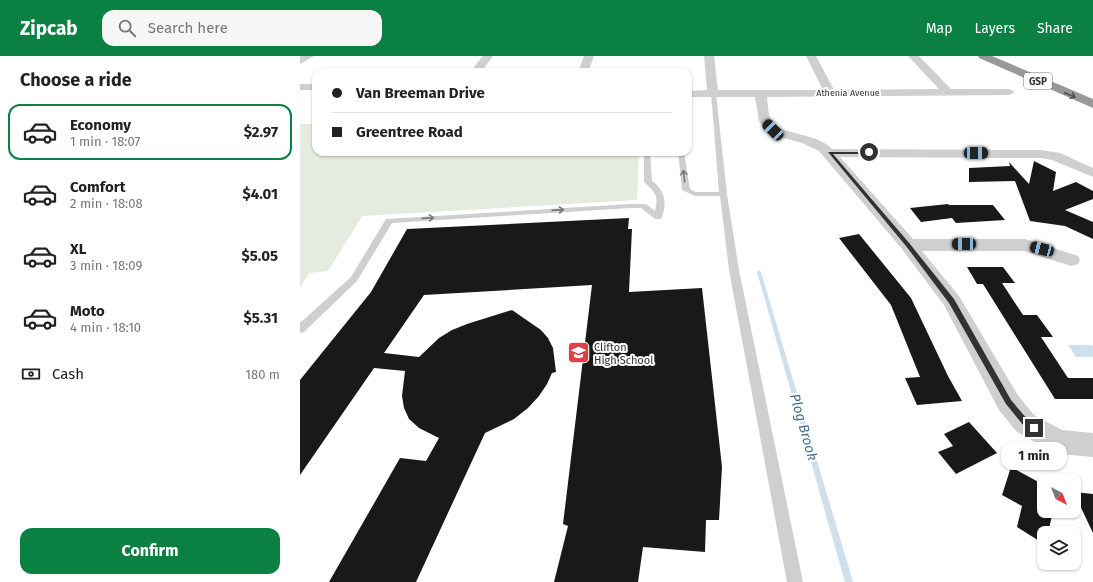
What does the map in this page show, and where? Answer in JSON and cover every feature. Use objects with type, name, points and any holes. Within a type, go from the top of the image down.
[{"type":"highway","name":"GSP","points":[[983,56],[1093,104]]},
{"type":"street","points":[[300,61],[309,56]]},
{"type":"street","points":[[478,68],[488,56]]},
{"type":"street","points":[[584,68],[589,56]]},
{"type":"street","points":[[709,56],[713,94]]},
{"type":"street","points":[[811,56],[830,93]]},
{"type":"street","points":[[913,56],[948,92]]},
{"type":"street","points":[[300,87],[312,87]]},
{"type":"street","name":"Athenia Avenue","points":[[692,94],[1008,92]]},
{"type":"street","points":[[760,93],[765,118],[773,130],[808,140],[824,148],[830,153],[908,245],[952,301],[1008,402],[1026,423],[1060,442],[1093,445]]},
{"type":"street","points":[[830,153],[1041,154],[1055,156],[1093,173]]},
{"type":"street","points":[[908,245],[1025,245],[1071,260]]},
{"type":"lane","points":[[713,94],[723,194],[734,270],[795,582]]},
{"type":"lane","points":[[300,330],[354,279],[389,221],[630,206],[643,206],[658,217],[662,201],[657,190],[648,182],[647,156]]},
{"type":"lane","points":[[682,156],[686,190],[695,194],[723,194]]},
{"type":"shaded area","points":[[300,124],[312,124],[312,156],[639,156],[637,200],[362,216],[328,271],[309,273],[300,288]]},
{"type":"water","points":[[1068,345],[1091,345],[1093,346],[1093,357],[1076,357]]},
{"type":"building","points":[[1034,161],[1056,172],[1053,191],[1076,182],[1093,191],[1093,199],[1065,210],[1093,222],[1093,239],[1065,226],[1030,221],[1015,181],[969,182],[969,168],[1010,166],[1009,162],[1029,184]]},
{"type":"building","points":[[948,204],[993,205],[1005,220],[956,223],[952,218],[921,222],[910,208]]},
{"type":"building","points":[[629,218],[628,229],[632,229],[629,292],[702,288],[722,467],[719,520],[706,520],[705,552],[643,547],[638,582],[554,582],[568,526],[563,524],[592,285],[424,295],[384,353],[419,357],[439,338],[452,330],[512,310],[541,330],[548,338],[553,348],[556,372],[552,373],[539,396],[528,408],[514,419],[485,433],[416,582],[329,582],[400,458],[426,461],[439,438],[419,428],[409,419],[404,408],[402,396],[405,371],[374,368],[300,475],[300,380],[371,292],[407,229]]},
{"type":"building","points":[[859,234],[911,298],[948,376],[962,401],[917,405],[905,378],[920,377],[891,305],[839,238]]},
{"type":"building","points":[[967,267],[1003,267],[1015,283],[1002,283],[1023,315],[1037,315],[1053,337],[1041,337],[1068,378],[1093,378],[1093,399],[1055,399],[983,284],[977,284]]},
{"type":"building","points":[[969,422],[997,453],[956,474],[938,452],[953,446],[944,434]]},
{"type":"building","points":[[1011,467],[1037,481],[1037,518],[1051,518],[1050,526],[1037,526],[1037,540],[1017,527],[1022,506],[1002,495]]},
{"type":"building","points":[[1081,493],[1093,494],[1093,533],[1081,508]]},
{"type":"waterway","name":"Plog Brook","points":[[759,272],[849,582]]},
{"type":"place","name":"Clifton High School","points":[[578,353]]},
{"type":"route","points":[[869,152],[830,153],[908,245],[952,301],[1008,402],[1026,423],[1034,428]]}]
